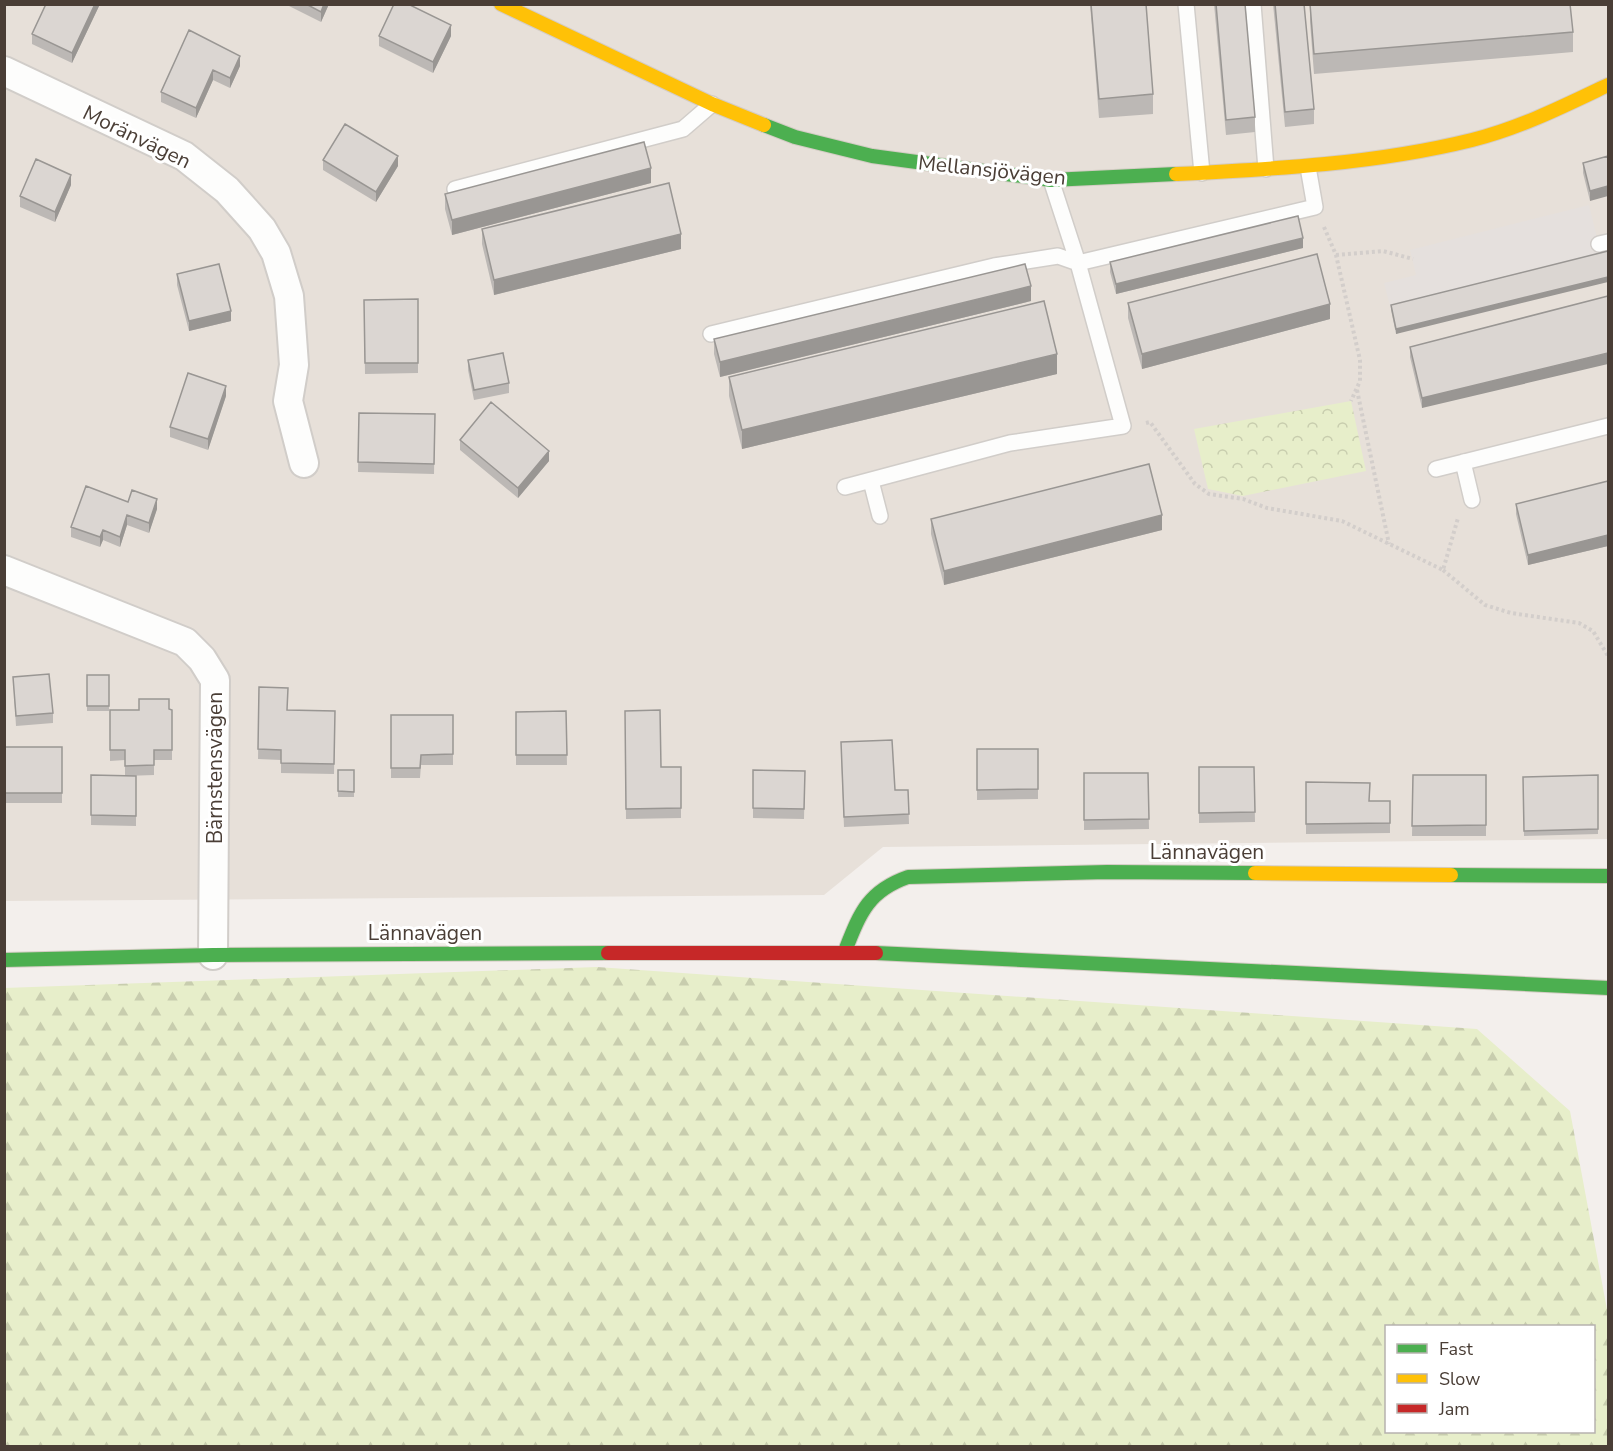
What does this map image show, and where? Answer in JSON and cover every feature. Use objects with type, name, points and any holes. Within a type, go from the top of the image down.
[{"type":"street","name":"Mellansjövägen","points":[[501,4],[712,104],[795,136],[872,156],[1051,180],[1308,167],[1473,140],[1531,121],[1608,85]]},
{"type":"street","name":"Moränvägen","points":[[4,71],[184,156],[227,190],[262,229],[276,253],[289,296],[294,365],[288,401],[304,463]]},
{"type":"street","name":"Bärnstensvägen","points":[[4,570],[185,642],[202,659],[215,680],[213,955]]},
{"type":"street","name":"Lännavägen","points":[[845,951],[863,909],[874,894],[888,883],[908,877],[1107,872],[1608,876]]},
{"type":"street","name":"Lännavägen","points":[[4,960],[213,955],[845,951],[1608,988]]},
{"type":"lane","points":[[1186,4],[1202,173]]},
{"type":"lane","points":[[1253,4],[1266,169]]},
{"type":"lane","points":[[454,189],[683,129],[712,104]]},
{"type":"lane","points":[[711,334],[994,266],[1058,256],[1078,263],[1315,207],[1308,167]]},
{"type":"lane","points":[[845,487],[1010,443],[1122,426],[1078,263],[1051,180]]},
{"type":"lane","points":[[1436,468],[1608,426]]},
{"type":"lane","points":[[1463,462],[1472,500]]},
{"type":"lane","points":[[871,481],[880,516]]},
{"type":"path","points":[[1315,207],[1336,255],[1360,360],[1360,381],[1351,401]]},
{"type":"path","points":[[1336,255],[1383,251],[1413,259]]},
{"type":"path","points":[[1357,389],[1389,545]]},
{"type":"path","points":[[1122,426],[1149,422],[1195,484],[1209,494],[1243,499],[1267,508],[1342,521],[1443,570],[1485,605],[1511,614],[1579,623],[1593,631],[1608,656]]},
{"type":"path","points":[[1443,570],[1461,507],[1472,500]]},
{"type":"shaded area","points":[[4,5],[1608,5],[1608,839],[883,847],[824,895],[5,901]]},
{"type":"shaded area","points":[[1589,205],[1602,258],[1391,310],[1384,283],[1416,275],[1410,250]]},
{"type":"green space","points":[[1351,401],[1366,471],[1243,496],[1208,489],[1194,429]]},
{"type":"green space","points":[[597,967],[1477,1029],[1570,1111],[1608,1315],[1608,1446],[5,1446],[4,988]]},
{"type":"building","points":[[46,4],[95,4],[72,53],[32,34]]},
{"type":"building","points":[[306,4],[324,4],[321,12]]},
{"type":"building","points":[[394,4],[408,4],[451,25],[433,62],[379,36]]},
{"type":"building","points":[[1091,4],[1146,4],[1153,94],[1099,99]]},
{"type":"building","points":[[1216,4],[1245,4],[1255,117],[1226,120]]},
{"type":"building","points":[[1275,4],[1304,4],[1314,109],[1285,112]]},
{"type":"building","points":[[1310,4],[1570,4],[1573,32],[1314,54]]},
{"type":"building","points":[[189,30],[240,56],[230,78],[213,70],[196,108],[161,92]]},
{"type":"building","points":[[345,124],[398,156],[376,192],[323,160]]},
{"type":"building","points":[[644,142],[651,168],[452,220],[445,194]]},
{"type":"building","points":[[1608,156],[1608,186],[1590,191],[1583,163]]},
{"type":"building","points":[[36,159],[71,175],[55,212],[20,196]]},
{"type":"building","points":[[669,183],[681,234],[494,280],[482,229]]},
{"type":"building","points":[[1298,216],[1303,238],[1116,284],[1110,262]]},
{"type":"building","points":[[1608,251],[1608,277],[1396,329],[1391,305]]},
{"type":"building","points":[[1317,254],[1330,304],[1142,354],[1128,303]]},
{"type":"building","points":[[219,264],[231,311],[189,321],[177,274]]},
{"type":"building","points":[[1025,264],[1031,286],[720,362],[714,339]]},
{"type":"building","points":[[1608,296],[1608,353],[1422,398],[1410,347]]},
{"type":"building","points":[[418,299],[418,363],[365,363],[364,300]]},
{"type":"building","points":[[1044,301],[1057,354],[742,430],[729,377]]},
{"type":"building","points":[[503,353],[509,383],[474,390],[468,360]]},
{"type":"building","points":[[188,373],[226,386],[208,439],[170,427]]},
{"type":"building","points":[[491,402],[549,451],[518,488],[460,440]]},
{"type":"building","points":[[359,413],[435,414],[434,464],[358,462]]},
{"type":"building","points":[[1149,464],[1162,515],[944,571],[931,519]]},
{"type":"building","points":[[1608,481],[1608,535],[1528,555],[1516,504]]},
{"type":"building","points":[[86,486],[128,502],[132,490],[157,499],[149,523],[127,515],[120,537],[103,530],[100,537],[71,527]]},
{"type":"building","points":[[49,674],[53,713],[16,716],[13,677]]},
{"type":"building","points":[[87,675],[109,675],[109,706],[87,706]]},
{"type":"building","points":[[259,687],[288,688],[287,710],[335,711],[334,764],[281,763],[281,750],[258,749]]},
{"type":"building","points":[[139,699],[169,699],[169,709],[172,710],[172,750],[154,750],[154,765],[125,766],[125,750],[110,750],[110,710],[139,710]]},
{"type":"building","points":[[660,710],[661,767],[681,767],[681,808],[626,809],[625,711]]},
{"type":"building","points":[[566,711],[567,755],[516,755],[516,712]]},
{"type":"building","points":[[391,715],[453,715],[453,754],[421,755],[420,768],[391,768]]},
{"type":"building","points":[[892,740],[895,790],[908,790],[909,814],[844,817],[841,742]]},
{"type":"building","points":[[4,747],[62,747],[62,793],[4,793]]},
{"type":"building","points":[[977,749],[1038,749],[1038,789],[977,790]]},
{"type":"building","points":[[1199,767],[1254,767],[1255,812],[1199,813]]},
{"type":"building","points":[[338,770],[354,770],[354,792],[338,791]]},
{"type":"building","points":[[753,770],[805,771],[804,809],[753,808]]},
{"type":"building","points":[[1084,773],[1148,773],[1149,819],[1084,820]]},
{"type":"building","points":[[91,775],[136,776],[136,816],[91,815]]},
{"type":"building","points":[[1413,775],[1486,775],[1486,825],[1412,826]]},
{"type":"building","points":[[1598,775],[1598,829],[1524,831],[1523,777]]},
{"type":"building","points":[[1306,782],[1370,783],[1369,801],[1390,801],[1390,823],[1306,824]]},
{"type":"traffic: fast","points":[[764,125],[795,137],[872,156],[1051,180],[1176,174]]},
{"type":"traffic: fast","points":[[845,951],[867,905],[883,889],[908,877],[1107,872],[1255,873]]},
{"type":"traffic: fast","points":[[1451,875],[1608,876]]},
{"type":"traffic: fast","points":[[4,960],[213,955],[608,953]]},
{"type":"traffic: fast","points":[[876,953],[1608,988]]},
{"type":"traffic: slow","points":[[501,4],[712,104],[764,125]]},
{"type":"traffic: slow","points":[[1176,174],[1325,164],[1435,148],[1507,129],[1542,116],[1608,85]]},
{"type":"traffic: slow","points":[[1255,873],[1451,875]]},
{"type":"traffic: jam","points":[[608,953],[876,953]]}]
